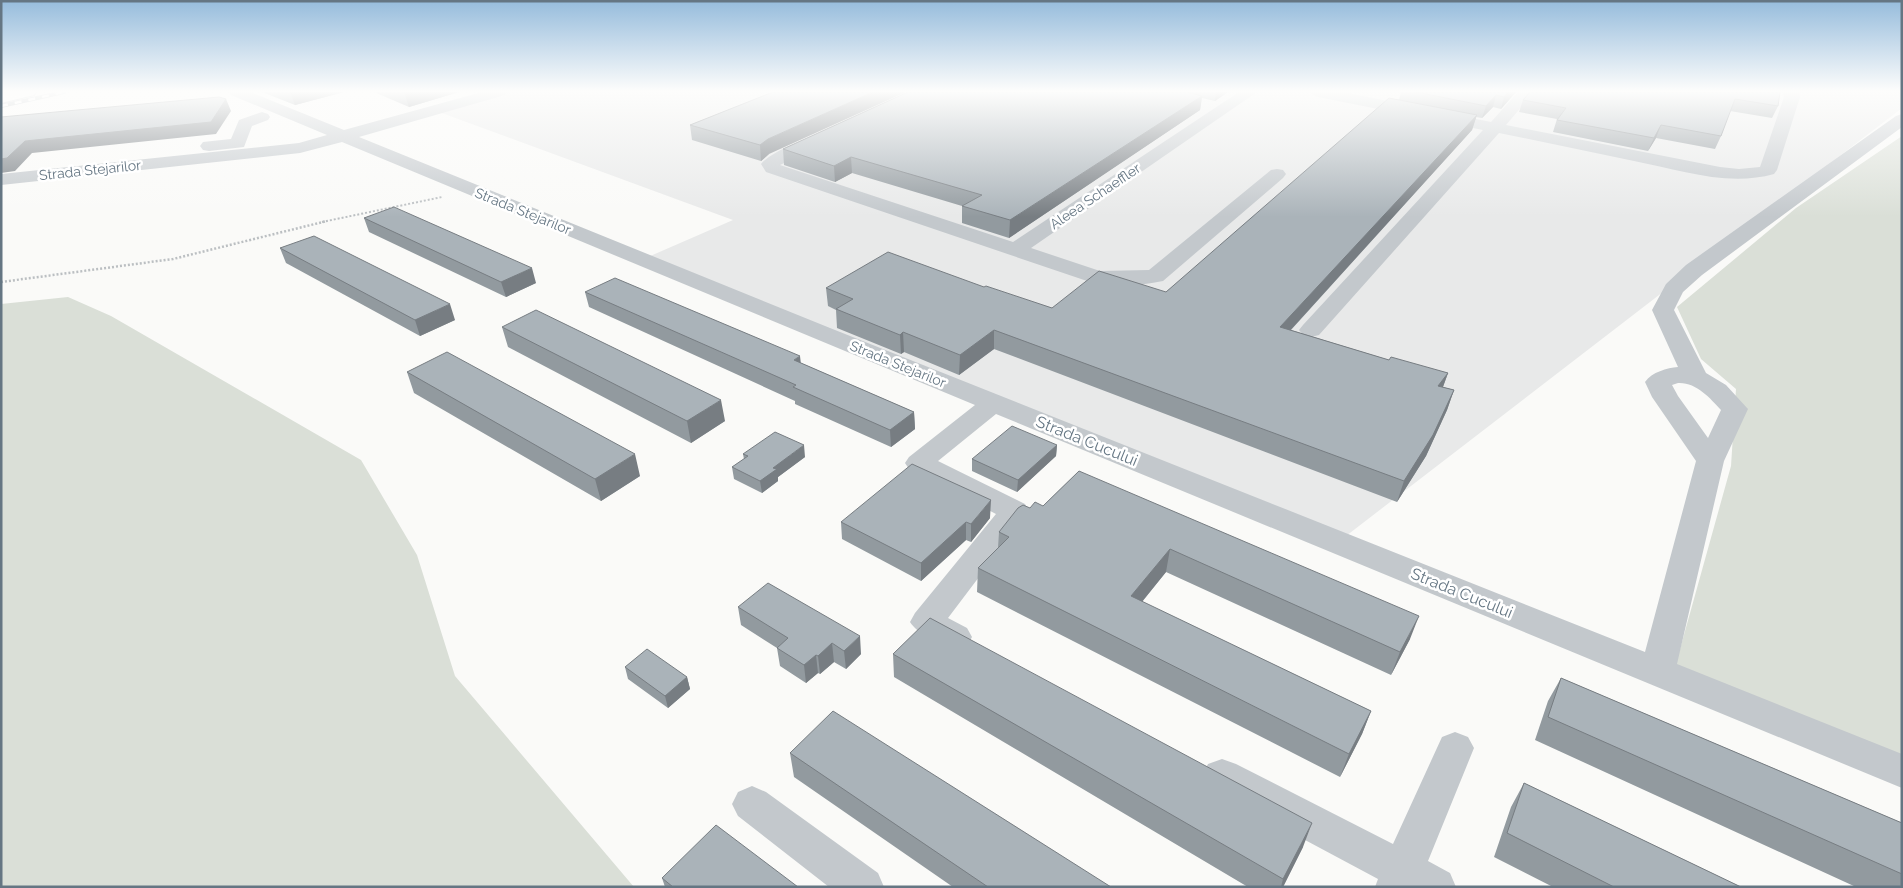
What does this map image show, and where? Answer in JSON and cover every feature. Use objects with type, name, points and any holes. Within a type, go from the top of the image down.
[{"type":"street","points":[[1,168],[238,143],[241,133]]},
{"type":"street","points":[[336,133],[343,136],[352,133]]},
{"type":"street","name":"Aleea Schaeffler","points":[[1014,250],[1188,133]]},
{"type":"street","points":[[1311,330],[1491,133]]},
{"type":"street","points":[[1524,133],[1724,173],[1758,174],[1768,170],[1780,133]]},
{"type":"street","points":[[1696,378],[1663,310],[1674,289],[1694,270],[1882,133]]},
{"type":"street","name":"Strada Stejarilor","points":[[1,180],[300,148],[343,136],[1008,408]]},
{"type":"street","points":[[828,136],[776,160],[770,164],[772,168],[1098,277],[1131,279],[1155,276],[1277,174]]},
{"type":"street","points":[[1,200],[23,178]]},
{"type":"street","points":[[1657,672],[1710,461],[1735,410],[1720,393],[1696,378],[1676,375],[1658,382],[1665,397],[1710,461]]},
{"type":"street","points":[[980,650],[927,622],[1014,511],[919,463],[1008,408]]},
{"type":"street","name":"Strada Cucului","points":[[1008,408],[1902,772]]},
{"type":"street","points":[[1191,760],[1411,881],[1455,748]]},
{"type":"street","points":[[752,804],[863,887]]},
{"type":"path","points":[[1,282],[173,258],[350,215],[435,198],[480,193]]},
{"type":"shaded area","points":[[497,133],[1869,133],[1346,536],[648,257],[733,220]]},
{"type":"shaded area","points":[[1902,136],[1902,758],[1675,667],[1731,466],[1736,389],[1701,359],[1677,307],[1796,208]]},
{"type":"shaded area","points":[[68,297],[111,316],[361,460],[417,555],[455,676],[634,887],[1,887],[1,304]]},
{"type":"building","points":[[1,133],[99,133],[25,141],[7,158],[1,159]]},
{"type":"building","points":[[720,133],[780,133],[760,145]]},
{"type":"building","points":[[817,133],[1144,133],[1010,220],[962,206],[982,195],[851,157],[834,166],[783,149]]},
{"type":"building","points":[[1348,133],[1460,133],[1280,327],[1389,360],[1391,357],[1448,373],[1438,386],[1454,390],[1433,435],[1404,481],[994,330],[960,355],[903,332],[900,335],[836,309],[853,299],[826,288],[888,252],[984,287],[986,286],[1052,308],[1099,271],[1166,292]]},
{"type":"building","points":[[1629,133],[1656,133],[1654,138]]},
{"type":"building","points":[[1707,133],[1722,133],[1721,136]]},
{"type":"building","points":[[394,207],[532,268],[501,282],[364,218]]},
{"type":"building","points":[[314,236],[450,304],[415,320],[280,248]]},
{"type":"building","points":[[615,278],[800,356],[794,360],[914,412],[890,430],[793,387],[796,385],[585,292]]},
{"type":"building","points":[[536,310],[721,400],[687,421],[502,327]]},
{"type":"building","points":[[447,352],[635,454],[595,479],[407,372]]},
{"type":"building","points":[[1012,426],[1057,445],[1018,480],[972,459]]},
{"type":"building","points":[[775,432],[804,445],[773,468],[777,469],[760,481],[732,467],[748,456],[743,454]]},
{"type":"building","points":[[912,464],[991,500],[971,524],[966,522],[921,563],[841,522]]},
{"type":"building","points":[[1079,471],[1419,616],[1400,652],[1170,549],[1131,596],[1371,711],[1349,754],[978,568],[1009,537],[999,532],[1018,508],[1023,505],[1030,508],[1035,502],[1043,506]]},
{"type":"building","points":[[768,583],[860,636],[844,651],[832,643],[818,656],[816,655],[804,665],[777,648],[788,638],[738,607]]},
{"type":"building","points":[[930,618],[1312,823],[1283,879],[893,654]]},
{"type":"building","points":[[647,649],[687,677],[665,696],[625,667]]},
{"type":"building","points":[[1561,678],[1902,823],[1902,874],[1548,717]]},
{"type":"building","points":[[833,711],[1111,887],[988,887],[790,753]]},
{"type":"building","points":[[1524,783],[1741,887],[1614,887],[1507,833]]},
{"type":"building","points":[[716,825],[798,887],[673,887],[662,878]]}]
